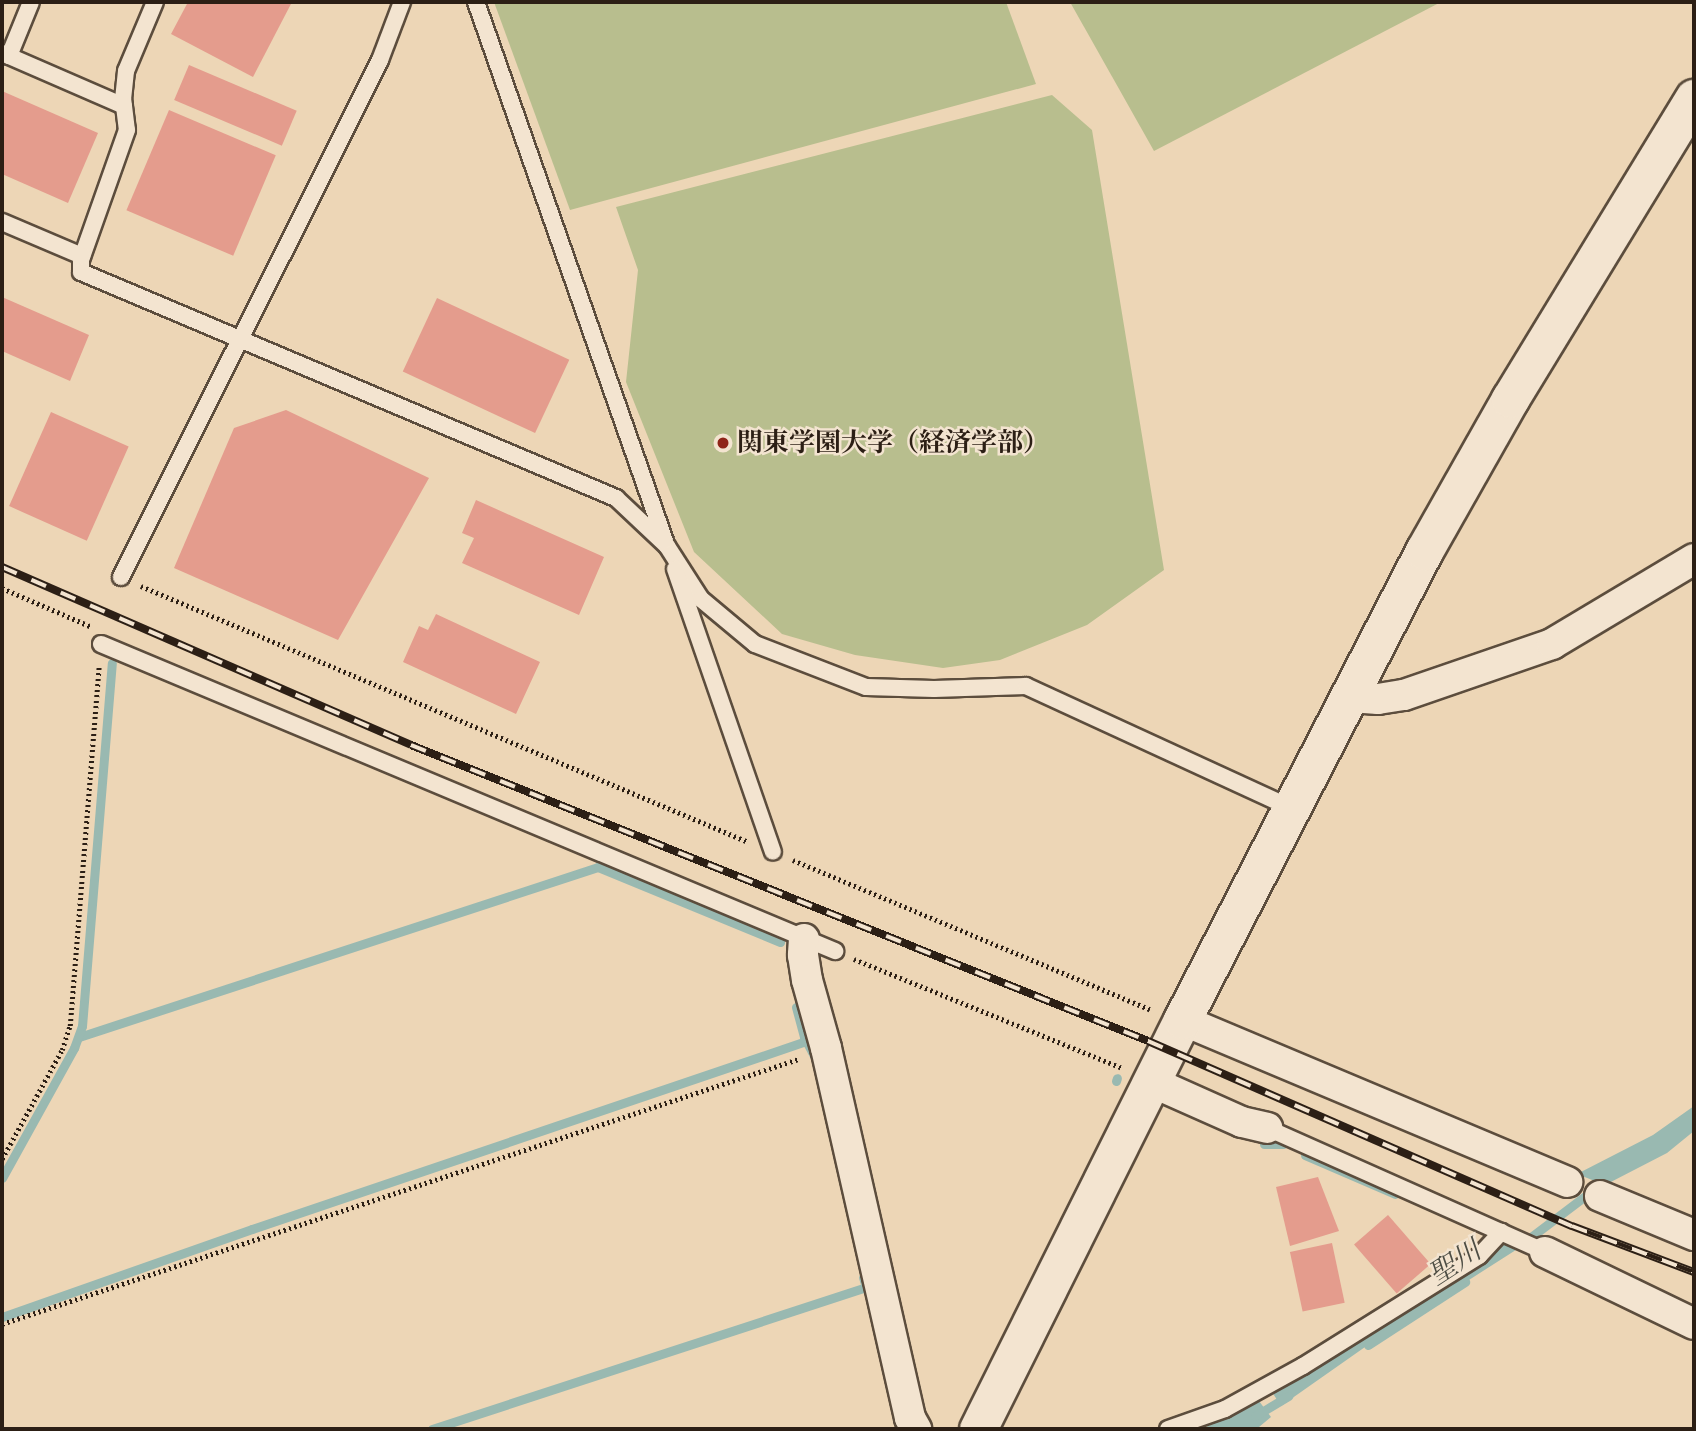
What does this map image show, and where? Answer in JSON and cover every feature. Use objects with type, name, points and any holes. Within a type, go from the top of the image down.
[{"type":"street","points":[[978,1429],[1142,1078],[1168,1015],[1294,809],[1424,551],[1510,399],[1694,99]]},
{"type":"street","points":[[1350,697],[1378,699],[1404,695],[1552,644],[1694,559]]},
{"type":"street","points":[[804,939],[807,980],[826,1048],[910,1418],[916,1429]]},
{"type":"street","points":[[1168,1015],[1567,1182]]},
{"type":"street","points":[[1142,1078],[1242,1122],[1267,1128]]},
{"type":"street","points":[[1600,1196],[1694,1235]]},
{"type":"street","points":[[1538,1250],[1694,1324]]},
{"type":"lane","points":[[31,2],[5,55],[124,107]]},
{"type":"lane","points":[[155,2],[126,71],[124,107],[127,130],[82,256],[81,272],[616,498],[667,546],[701,599],[755,644],[866,687],[934,690],[1027,686],[1294,809]]},
{"type":"lane","points":[[121,577],[380,60],[402,2]]},
{"type":"lane","points":[[476,2],[773,852]]},
{"type":"lane","points":[[2,222],[82,256]]},
{"type":"lane","points":[[101,643],[835,951]]},
{"type":"lane","points":[[1267,1128],[1538,1250]]},
{"type":"lane","points":[[1168,1429],[1225,1409],[1303,1366],[1508,1235]]},
{"type":"path","points":[[121,577],[358,680],[1168,1015]]},
{"type":"path","points":[[2,588],[89,624],[101,643],[70,1026],[62,1051],[2,1159]]},
{"type":"path","points":[[835,951],[1142,1078]]},
{"type":"path","points":[[2,1324],[826,1048]]},
{"type":"green space","points":[[494,2],[1006,2],[1036,84],[570,210]]},
{"type":"green space","points":[[1070,2],[1441,2],[1154,151]]},
{"type":"green space","points":[[1052,95],[1092,130],[1164,570],[1087,625],[1000,660],[943,668],[855,655],[782,634],[694,552],[626,382],[638,270],[616,207]]},
{"type":"water","points":[[1694,1106],[1694,1131],[1667,1153],[1605,1185],[1577,1174],[1653,1135]]},
{"type":"water","points":[[1506,1243],[1519,1248],[1375,1340],[1281,1406],[1272,1392],[1290,1384]]},
{"type":"water","points":[[1259,1401],[1271,1417],[1259,1427],[1261,1429],[1202,1429]]},
{"type":"building","points":[[188,2],[292,2],[253,77],[171,34]]},
{"type":"building","points":[[189,65],[297,111],[282,146],[174,100]]},
{"type":"building","points":[[2,91],[98,133],[68,203],[2,174]]},
{"type":"building","points":[[169,110],[276,155],[233,256],[126,210]]},
{"type":"building","points":[[2,297],[89,335],[70,381],[2,351]]},
{"type":"building","points":[[437,298],[569,360],[535,433],[403,371]]},
{"type":"building","points":[[286,410],[429,478],[338,640],[174,568],[234,428]]},
{"type":"building","points":[[51,412],[129,447],[87,541],[9,506]]},
{"type":"building","points":[[476,500],[604,557],[579,615],[462,563],[474,538],[462,533]]},
{"type":"building","points":[[436,614],[540,662],[516,714],[403,662],[419,626],[428,630]]},
{"type":"building","points":[[1318,1177],[1339,1231],[1290,1246],[1276,1187]]},
{"type":"building","points":[[1388,1215],[1431,1264],[1397,1294],[1354,1245]]},
{"type":"building","points":[[1332,1243],[1345,1303],[1303,1312],[1290,1252]]},
{"type":"waterway","points":[[2,1178],[74,1048],[82,1026],[112,663]]},
{"type":"waterway","points":[[79,1037],[598,867],[780,942]]},
{"type":"waterway","points":[[796,1007],[804,1037],[815,1058]]},
{"type":"waterway","points":[[2,1317],[806,1041]]},
{"type":"waterway","points":[[1264,1144],[1283,1144]]},
{"type":"waterway","points":[[1305,1155],[1395,1194]]},
{"type":"waterway","name":"聖川","points":[[1523,1243],[1593,1190]]},
{"type":"waterway","points":[[432,1429],[866,1287],[863,1277]]},
{"type":"waterway","name":"聖川","points":[[1368,1345],[1465,1282]]},
{"type":"waterway","name":"聖川","points":[[1255,1416],[1288,1396]]},
{"type":"railway","points":[[2,567],[411,745],[1148,1041],[1572,1226],[1694,1272]]},
{"type":"place","name":"関東学園大学（経済学部）","points":[[723,443]]}]
